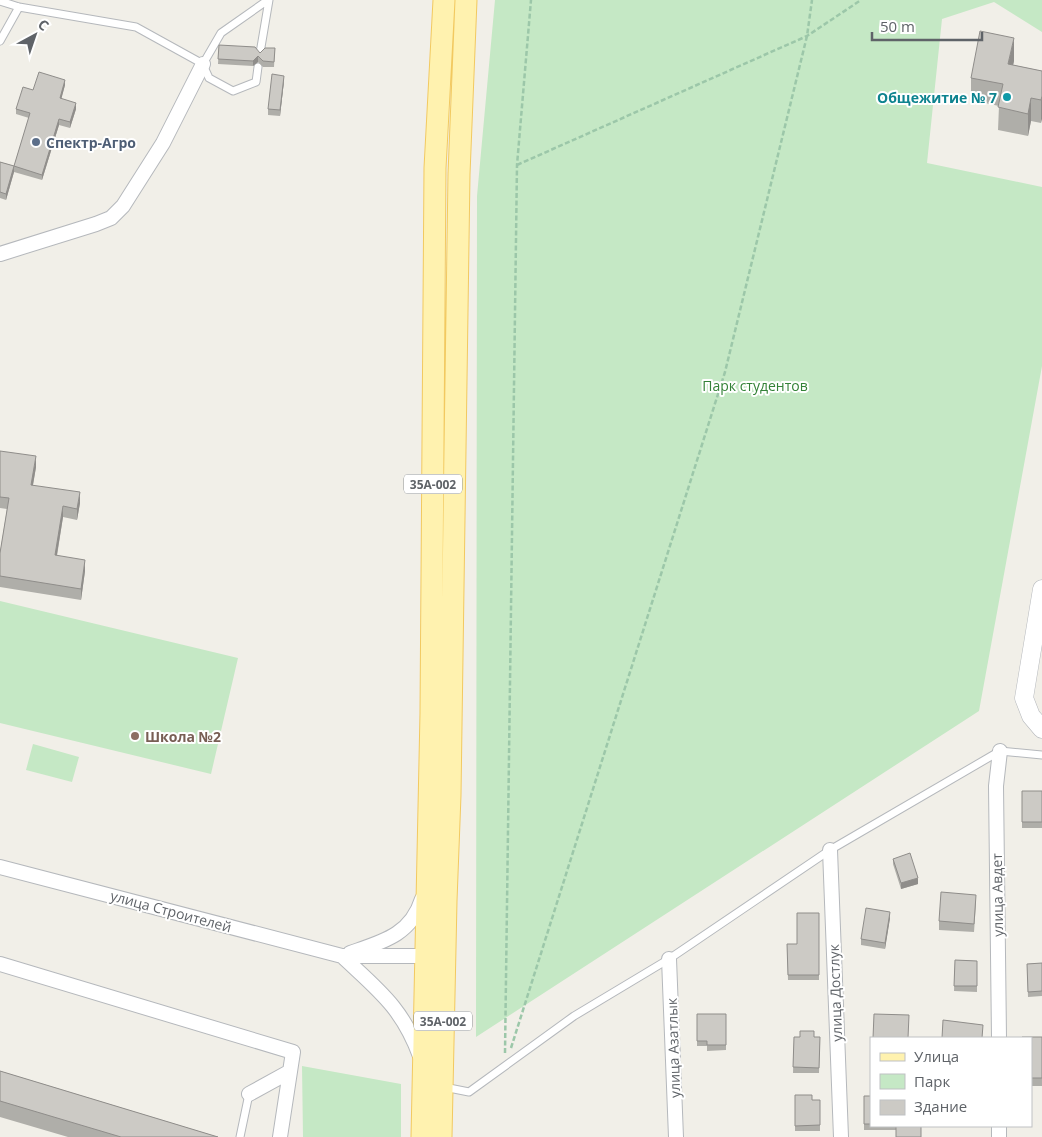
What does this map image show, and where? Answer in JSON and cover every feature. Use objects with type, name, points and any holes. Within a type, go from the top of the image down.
[{"type":"main road","name":"35А-002","points":[[441,1137],[441,1086],[435,956],[428,881],[435,168],[444,0]]},
{"type":"main road","name":"35А-002","points":[[422,1137],[423,1064],[451,785],[459,193],[466,0]]},
{"type":"street","points":[[0,254],[111,218],[123,206],[163,143],[203,64]]},
{"type":"street","points":[[1041,596],[1024,698],[1030,716],[1042,729]]},
{"type":"street","name":"улица Авдет","points":[[998,1037],[996,786],[1000,751]]},
{"type":"street","name":"улица Достлук","points":[[830,850],[841,1137]]},
{"type":"street","name":"улица Строителей","points":[[0,867],[342,956],[435,956]]},
{"type":"street","points":[[423,1064],[412,1033],[402,1015],[342,956],[404,930],[419,911],[428,881]]},
{"type":"street","name":"улица Азатлык","points":[[669,959],[676,1137]]},
{"type":"street","points":[[0,964],[293,1052],[280,1137]]},
{"type":"street","points":[[248,1094],[289,1072]]},
{"type":"lane","points":[[260,53],[268,0]]},
{"type":"lane","points":[[203,64],[221,33],[268,0]]},
{"type":"lane","points":[[0,1],[18,7],[136,27],[203,64],[209,78],[233,91],[256,82],[258,67]]},
{"type":"lane","points":[[0,41],[18,7]]},
{"type":"lane","points":[[441,1086],[469,1092],[574,1016],[669,959],[830,850],[1000,751],[1042,755]]},
{"type":"lane","points":[[240,1137],[248,1094]]},
{"type":"path","points":[[505,1067],[517,165],[531,0]]},
{"type":"path","points":[[505,1067],[725,372],[808,36],[812,0]]},
{"type":"path","points":[[517,165],[808,36],[861,0]]},
{"type":"green space","name":"Парк студентов","points":[[495,0],[1042,0],[1042,32],[994,2],[942,19],[927,163],[1042,187],[1042,366],[979,711],[476,1037],[477,196]]},
{"type":"green space","points":[[0,601],[238,658],[211,774],[0,723]]},
{"type":"green space","points":[[33,744],[79,757],[72,782],[26,770]]},
{"type":"green space","points":[[302,1066],[401,1084],[401,1137],[303,1137]]},
{"type":"building","points":[[980,31],[1014,38],[1008,64],[1042,71],[1041,100],[1031,98],[1028,114],[998,107],[1003,84],[971,78]]},
{"type":"building","points":[[219,45],[255,47],[260,53],[265,48],[275,48],[274,62],[263,61],[258,56],[253,61],[218,59]]},
{"type":"building","points":[[39,72],[65,80],[60,98],[76,103],[70,122],[59,119],[42,175],[14,166],[30,113],[16,109],[23,87],[33,90]]},
{"type":"building","points":[[272,74],[284,76],[280,110],[268,109]]},
{"type":"building","points":[[0,162],[14,166],[6,194],[0,192]]},
{"type":"building","points":[[0,451],[36,456],[31,485],[80,492],[77,509],[63,506],[55,555],[85,560],[81,589],[0,576],[0,553],[9,498],[0,497]]},
{"type":"building","points":[[1022,791],[1042,791],[1042,822],[1022,822]]},
{"type":"building","points":[[910,853],[918,878],[901,883],[893,859]]},
{"type":"building","points":[[941,892],[976,895],[974,924],[939,921]]},
{"type":"building","points":[[866,908],[890,912],[885,943],[861,939]]},
{"type":"building","points":[[797,913],[819,913],[819,975],[788,975],[787,944],[797,944]]},
{"type":"building","points":[[955,960],[977,961],[977,986],[954,986]]},
{"type":"building","points":[[1042,963],[1042,991],[1028,992],[1027,964]]},
{"type":"building","points":[[697,1014],[726,1014],[726,1045],[707,1045],[707,1041],[697,1041]]},
{"type":"building","points":[[874,1014],[909,1015],[908,1037],[873,1037]]},
{"type":"building","points":[[943,1020],[983,1025],[982,1037],[942,1037]]},
{"type":"building","points":[[800,1031],[814,1031],[814,1037],[820,1037],[819,1068],[793,1067],[794,1037],[800,1037]]},
{"type":"building","points":[[1032,1037],[1042,1037],[1042,1078],[1032,1078]]},
{"type":"building","points":[[0,1071],[218,1137],[121,1137],[0,1101]]},
{"type":"building","points":[[795,1095],[812,1095],[812,1100],[820,1100],[820,1125],[795,1126]]},
{"type":"building","points":[[864,1096],[870,1096],[870,1124],[864,1124]]},
{"type":"building","points":[[896,1127],[921,1127],[921,1137],[896,1137]]},
{"type":"place","name":"Общежитие № 7","points":[[1007,97]]},
{"type":"place","name":"Спектр-Агро","points":[[36,142]]},
{"type":"place","name":"Школа №2","points":[[135,736]]}]
